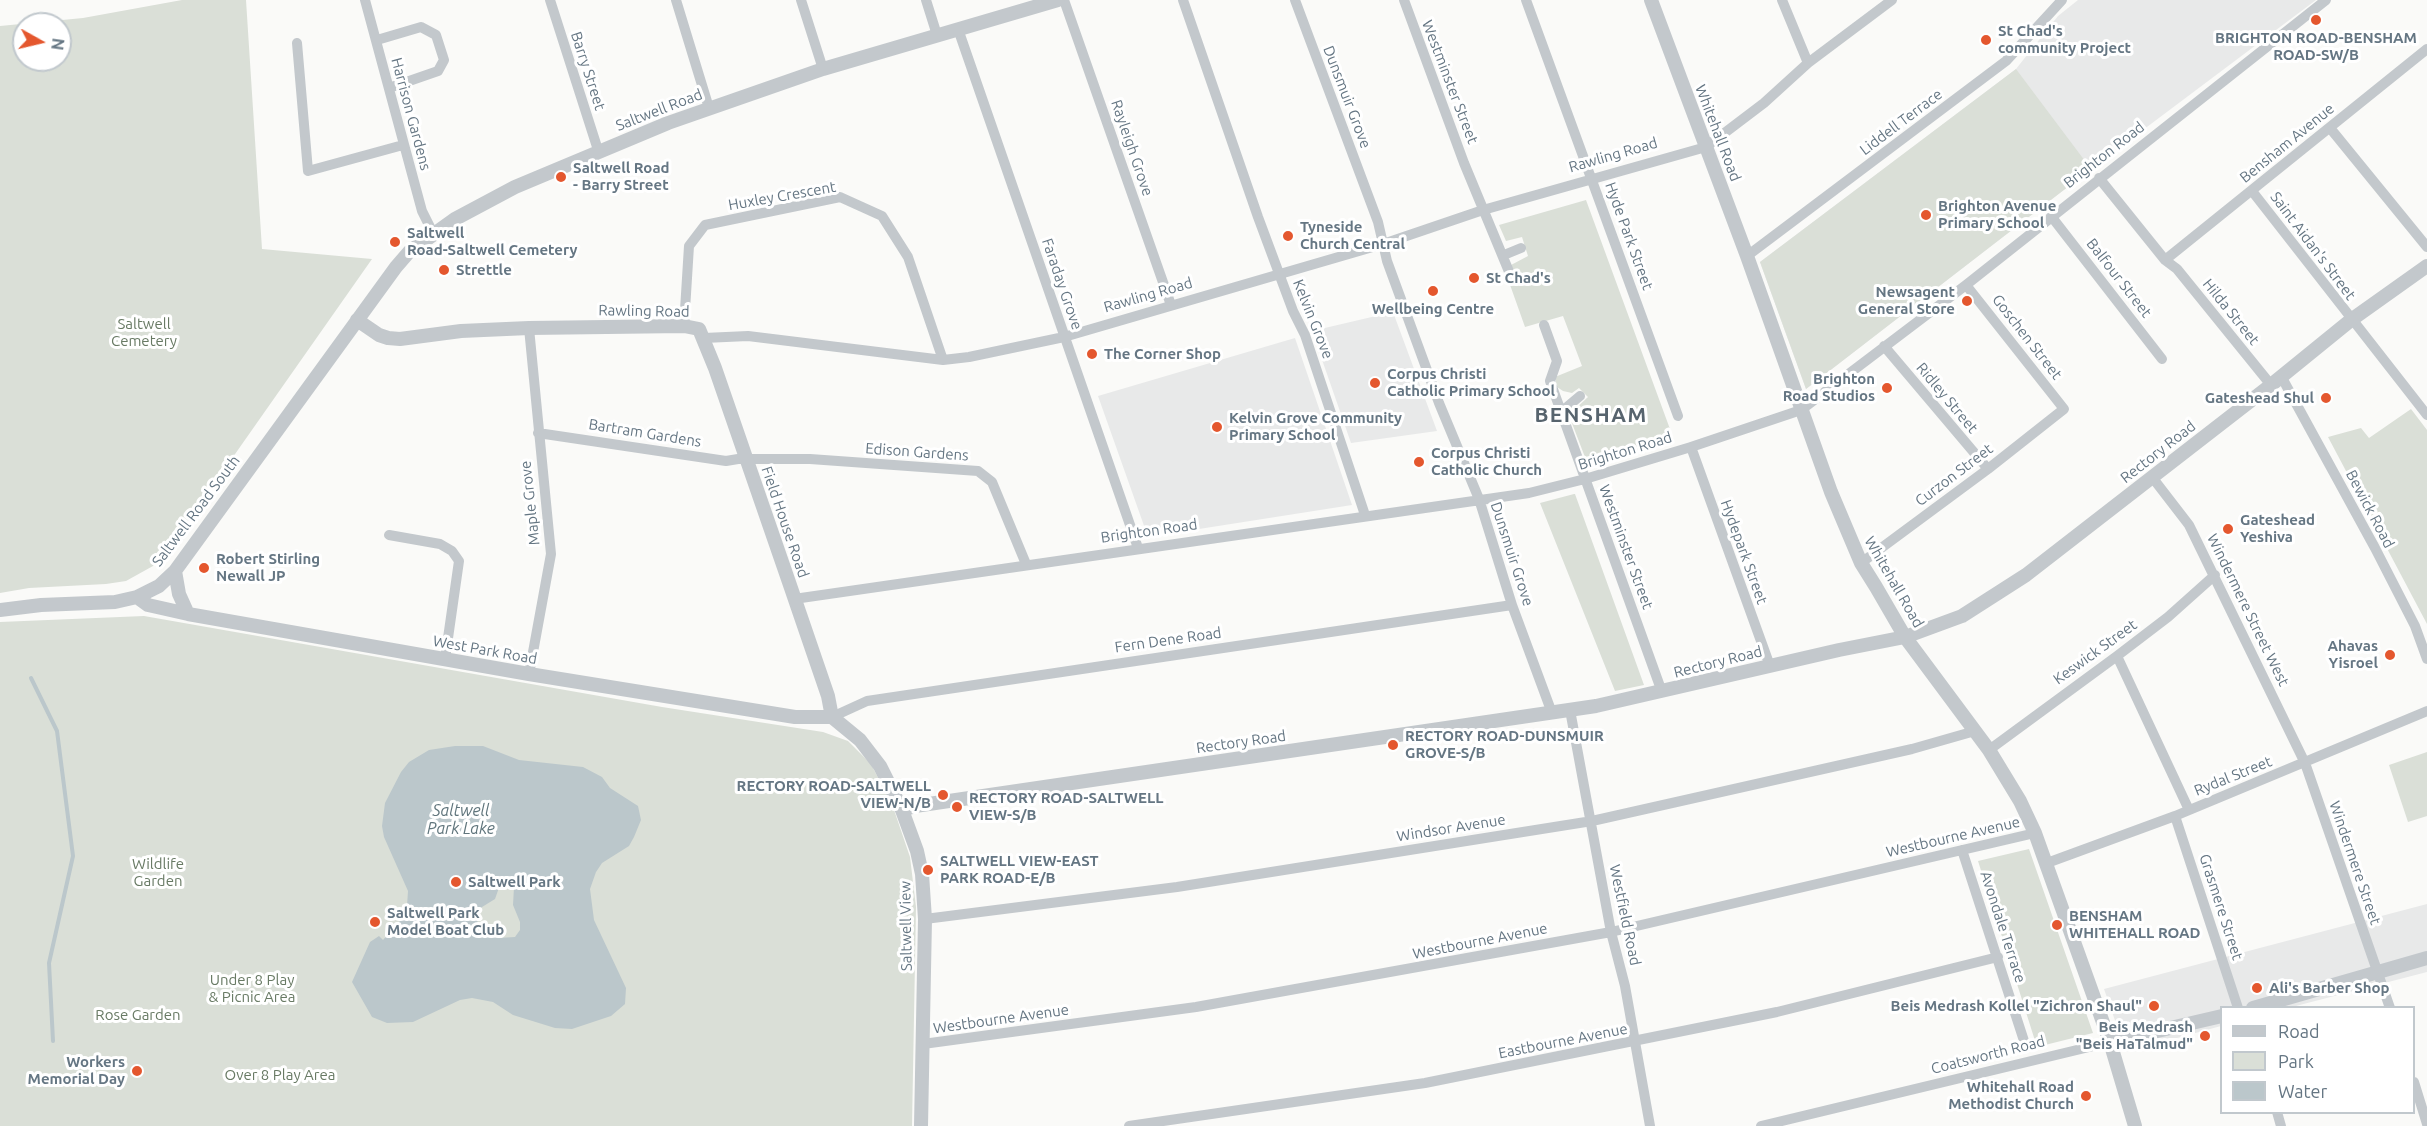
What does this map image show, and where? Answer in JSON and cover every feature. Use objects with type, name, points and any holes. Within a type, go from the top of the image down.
[{"type":"street","name":"Harrison Gardens","points":[[365,0],[422,211],[433,233]]},
{"type":"street","name":"Barry Street","points":[[550,0],[598,150]]},
{"type":"street","points":[[676,0],[709,108]]},
{"type":"street","points":[[801,0],[823,69]]},
{"type":"street","points":[[926,0],[937,35]]},
{"type":"street","name":"Saltwell Road","points":[[333,353],[396,267],[410,252],[433,233],[495,196],[598,150],[709,108],[823,69],[1057,0]]},
{"type":"street","name":"Rayleigh Grove","points":[[1057,0],[1171,305]]},
{"type":"street","name":"Kelvin Grove","points":[[1183,0],[1279,274],[1305,335],[1338,428],[1365,515]]},
{"type":"street","name":"Dunsmuir Grove","points":[[1295,0],[1378,222],[1383,244],[1438,403],[1479,499],[1512,605],[1552,713]]},
{"type":"street","name":"Westminster Street","points":[[1404,0],[1426,65],[1510,274]]},
{"type":"street","name":"Hyde Park Street","points":[[1527,0],[1678,416]]},
{"type":"street","name":"Whitehall Road","points":[[1651,0],[1747,256],[1831,492],[1861,563],[1905,636],[1989,750],[2020,801],[2047,863],[2110,1042],[2135,1126]]},
{"type":"street","points":[[1782,0],[1808,63]]},
{"type":"street","name":"Rawling Road","points":[[357,320],[379,334],[399,339],[460,331],[684,326],[699,329],[704,338],[748,336],[943,360],[969,357],[1064,337],[1383,244],[1483,210],[1706,147],[1764,103],[1808,63],[1892,0]]},
{"type":"street","name":"Liddell Terrace","points":[[1747,256],[2006,61],[2062,0]]},
{"type":"street","name":"Brighton Road","points":[[794,599],[1529,493],[1585,479],[1691,447],[1801,410],[1966,285],[2326,0]]},
{"type":"street","points":[[376,40],[421,27],[436,35],[444,60],[438,71],[388,88]]},
{"type":"street","name":"Faraday Grove","points":[[958,29],[1138,548]]},
{"type":"street","points":[[297,43],[308,171],[403,145]]},
{"type":"street","name":"Bensham Avenue","points":[[2165,260],[2427,49]]},
{"type":"street","points":[[2330,128],[2427,247]]},
{"type":"street","name":"Hilda Street","points":[[2099,178],[2165,260],[2177,269],[2276,381]]},
{"type":"street","name":"Saint Aidan's Street","points":[[2252,191],[2427,415]]},
{"type":"street","name":"Huxley Crescent","points":[[684,326],[689,246],[705,225],[840,197],[882,216],[908,257],[943,360]]},
{"type":"street","name":"Balfour Street","points":[[2051,216],[2162,359]]},
{"type":"street","points":[[1504,255],[1521,248]]},
{"type":"street","name":"Rectory Road","points":[[902,810],[961,799],[1570,710],[1662,692],[1905,636],[1962,616],[2026,575],[2351,320],[2427,266]]},
{"type":"street","name":"Goschen Street","points":[[1966,285],[2064,409]]},
{"type":"street","name":"Westminster Street","points":[[1544,325],[1557,361],[1550,381],[1662,692]]},
{"type":"street","name":"Maple Grove","points":[[529,328],[551,554],[529,674]]},
{"type":"street","name":"Field House Road","points":[[704,338],[828,696],[832,717]]},
{"type":"street","name":"Ridley Street","points":[[1884,346],[1988,469]]},
{"type":"street","name":"Saltwell Road South","points":[[0,610],[41,605],[116,602],[137,597],[159,586],[175,571],[333,353]]},
{"type":"street","name":"Bewick Road","points":[[2276,381],[2385,568],[2415,626],[2427,659]]},
{"type":"street","points":[[1561,412],[1580,396]]},
{"type":"street","name":"Curzon Street","points":[[1861,563],[1988,469],[2064,409]]},
{"type":"street","name":"Bartram Gardens","points":[[538,433],[726,461],[747,460]]},
{"type":"street","name":"Hydepark Street","points":[[1691,447],[1770,666]]},
{"type":"street","name":"Edison Gardens","points":[[747,460],[810,459],[978,471],[992,482],[1026,564]]},
{"type":"street","name":"Windermere Street West","points":[[2152,477],[2189,525],[2216,575],[2305,763]]},
{"type":"street","points":[[389,535],[440,544],[452,550],[459,561],[445,659]]},
{"type":"street","points":[[175,571],[179,594],[188,614]]},
{"type":"street","name":"Keswick Street","points":[[1989,750],[2168,617],[2216,575]]},
{"type":"street","name":"West Park Road","points":[[137,597],[148,605],[188,614],[529,674],[795,717],[832,717]]},
{"type":"street","name":"Fern Dene Road","points":[[832,717],[867,701],[1512,605]]},
{"type":"street","points":[[2117,656],[2189,810]]},
{"type":"street","name":"Westfield Road","points":[[1570,710],[1611,932],[1625,986],[1650,1126]]},
{"type":"street","name":"Rydal Street","points":[[2047,863],[2175,816],[2427,711]]},
{"type":"street","name":"Saltwell View","points":[[832,717],[860,740],[888,779],[917,851],[922,874],[925,919],[921,1126]]},
{"type":"street","name":"Windsor Avenue","points":[[925,919],[1177,887],[1592,821],[1912,749],[1975,731]]},
{"type":"street","name":"Windermere Street","points":[[2305,763],[2389,1006]]},
{"type":"street","name":"Grasmere Street","points":[[2175,816],[2237,1006]]},
{"type":"street","name":"Westbourne Avenue","points":[[922,1044],[1196,1007],[1611,932],[2035,833]]},
{"type":"street","name":"Avondale Terrace","points":[[1962,850],[2026,1047]]},
{"type":"street","name":"Eastbourne Avenue","points":[[1129,1126],[1425,1083],[1777,1012],[1998,957]]},
{"type":"street","points":[[2260,1006],[2427,958]]},
{"type":"street","name":"Coatsworth Road","points":[[1761,1126],[2220,1016]]},
{"type":"street","points":[[2415,1085],[2427,1124]]},
{"type":"shaded area","name":"Brighton Avenue Primary School","points":[[2078,0],[2316,0],[2091,169],[1806,389],[1760,262],[2016,69],[2058,16]]},
{"type":"shaded area","name":"Corpus Christi Catholic Primary School","points":[[1393,312],[1437,431],[1351,443],[1312,331]]},
{"type":"shaded area","name":"Kelvin Grove Community Primary School","points":[[1295,338],[1352,505],[1148,537],[1098,396]]},
{"type":"shaded area","points":[[2427,904],[2427,972],[2296,1006],[2220,1006],[2220,1026],[2126,1052],[2104,989]]},
{"type":"green space","name":"Saltwell Cemetery","points":[[182,0],[246,0],[262,249],[372,259],[174,541],[153,566],[126,581],[29,588],[0,593],[0,26],[12,25],[12,72],[72,72],[72,19]]},
{"type":"green space","name":"Brighton Avenue Primary School","points":[[2016,69],[2091,169],[1806,389],[1760,262]]},
{"type":"green space","points":[[1586,200],[1674,440],[1588,465],[1570,418],[1572,412],[1588,397],[1579,388],[1572,393],[1563,391],[1557,387],[1555,377],[1582,366],[1563,316],[1525,327],[1509,282],[1516,279],[1511,265],[1528,256],[1522,237],[1506,241],[1499,225]]},
{"type":"green space","points":[[2411,409],[2427,430],[2427,624],[2328,437],[2361,428],[2369,438]]},
{"type":"green space","points":[[1575,494],[1644,685],[1615,691],[1540,503]]},
{"type":"green space","name":"Saltwell Park","points":[[144,616],[662,707],[823,732],[848,741],[871,764],[893,807],[910,857],[916,907],[912,1126],[0,1126],[0,622]]},
{"type":"green space","points":[[2427,752],[2427,816],[2408,822],[2389,765]]},
{"type":"green space","points":[[2029,849],[2093,1033],[2037,1047],[1978,861]]},
{"type":"water","name":"Saltwell Park Lake","points":[[455,746],[483,746],[519,760],[583,767],[602,777],[610,788],[638,806],[641,820],[629,846],[602,863],[590,889],[594,920],[626,988],[625,1004],[611,1016],[572,1029],[555,1028],[513,1015],[493,1002],[472,998],[460,1000],[413,1022],[387,1023],[372,1017],[352,982],[370,942],[379,936],[383,940],[400,921],[398,917],[407,906],[408,891],[384,837],[382,826],[385,803],[401,772],[409,762],[429,750]],"holes":[[[501,882],[514,887],[513,905],[520,922],[520,930],[515,937],[498,938],[486,934],[478,926],[477,917],[482,907],[495,899]]]},
{"type":"waterway","points":[[31,678],[57,731],[73,856],[49,963],[53,1041]]},
{"type":"place","name":"BRIGHTON ROAD-BENSHAM ROAD-SW/B","points":[[2316,20]]},
{"type":"place","name":"St Chad's community Project","points":[[1986,40]]},
{"type":"place","name":"Saltwell Road - Barry Street","points":[[561,177]]},
{"type":"place","name":"Brighton Avenue Primary School","points":[[1926,215]]},
{"type":"place","name":"Tyneside Church Central","points":[[1288,236]]},
{"type":"place","name":"Saltwell Road-Saltwell Cemetery","points":[[395,242]]},
{"type":"place","name":"Strettle","points":[[444,270]]},
{"type":"place","name":"St Chad's","points":[[1474,278]]},
{"type":"place","name":"Wellbeing Centre","points":[[1433,291]]},
{"type":"place","name":"Newsagent General Store","points":[[1967,301]]},
{"type":"place","name":"The Corner Shop","points":[[1092,354]]},
{"type":"place","name":"Corpus Christi Catholic Primary School","points":[[1375,383]]},
{"type":"place","name":"Brighton Road Studios","points":[[1887,388]]},
{"type":"place","name":"Gateshead Shul","points":[[2326,398]]},
{"type":"place","name":"Kelvin Grove Community Primary School","points":[[1217,427]]},
{"type":"place","name":"Corpus Christi Catholic Church","points":[[1419,462]]},
{"type":"place","name":"Gateshead Yeshiva","points":[[2228,529]]},
{"type":"place","name":"Robert Stirling Newall JP","points":[[204,568]]},
{"type":"place","name":"Ahavas Yisroel","points":[[2390,655]]},
{"type":"place","name":"RECTORY ROAD-DUNSMUIR GROVE-S/B","points":[[1393,745]]},
{"type":"place","name":"RECTORY ROAD-SALTWELL VIEW-N/B","points":[[943,795]]},
{"type":"place","name":"RECTORY ROAD-SALTWELL VIEW-S/B","points":[[957,807]]},
{"type":"place","name":"SALTWELL VIEW-EAST PARK ROAD-E/B","points":[[928,870]]},
{"type":"place","name":"Saltwell Park","points":[[456,882]]},
{"type":"place","name":"Saltwell Park Model Boat Club","points":[[375,922]]},
{"type":"place","name":"BENSHAM WHITEHALL ROAD","points":[[2057,925]]},
{"type":"place","name":"Ali's Barber Shop","points":[[2257,988]]},
{"type":"place","name":"Beis Medrash Kollel \"Zichron Shaul\"","points":[[2154,1006]]},
{"type":"place","name":"Beis Medrash \"Beis HaTalmud\"","points":[[2205,1036]]},
{"type":"place","name":"Workers Memorial Day","points":[[137,1071]]},
{"type":"place","name":"Whitehall Road Methodist Church","points":[[2086,1096]]},
{"type":"district","name":"BENSHAM","points":[[1591,415]]},
{"type":"park label","name":"Wildlife Garden","points":[[158,872]]},
{"type":"park label","name":"Under 8 Play & Picnic Area","points":[[252,988]]},
{"type":"park label","name":"Rose Garden","points":[[138,1015]]},
{"type":"park label","name":"Over 8 Play Area","points":[[280,1075]]}]
